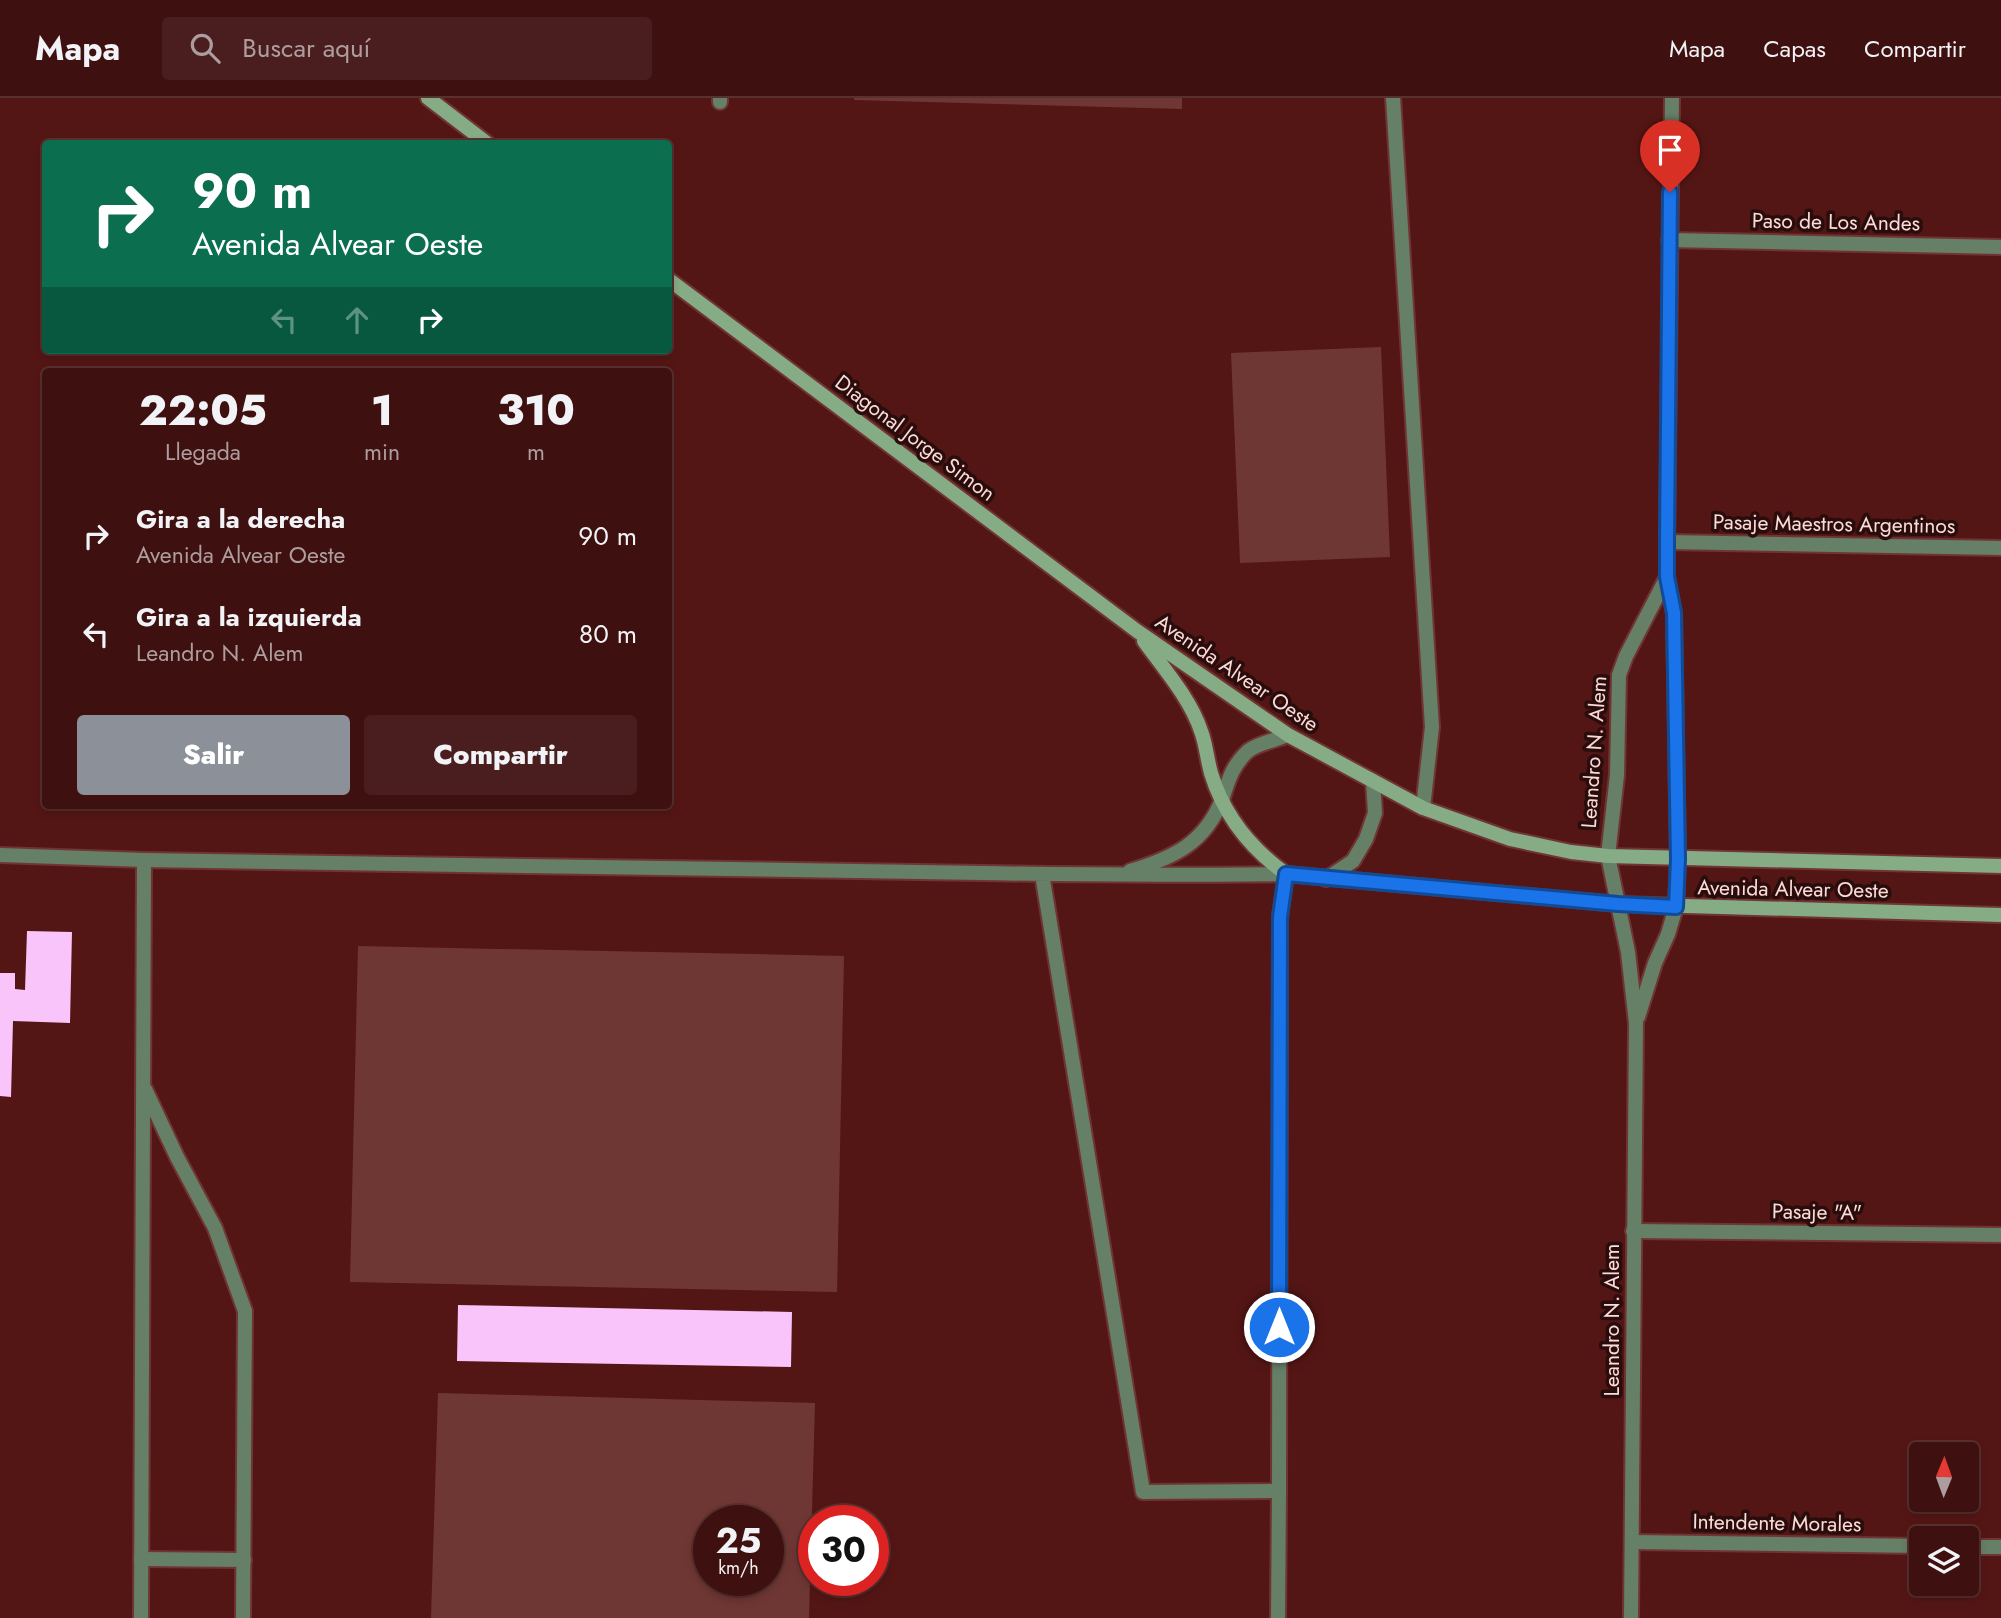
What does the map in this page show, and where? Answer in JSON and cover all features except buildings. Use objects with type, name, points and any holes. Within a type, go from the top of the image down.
[{"type":"main road","points":[[428,98],[483,140]]},
{"type":"main road","name":"Diagonal Jorge Simon","points":[[672,282],[1137,631]]},
{"type":"main road","name":"Avenida Alvear Oeste","points":[[1137,631],[1289,735],[1423,808],[1510,839],[1571,852],[1608,856],[2001,866]]},
{"type":"main road","name":"Avenida Alvear Oeste","points":[[1137,631],[1187,702],[1201,730],[1221,801],[1245,838],[1263,858],[1286,874],[1618,904],[2001,915]]},
{"type":"street","points":[[1393,98],[1432,727],[1423,808]]},
{"type":"street","name":"Leandro N. Alem","points":[[1636,1023],[1654,963],[1668,934],[1676,907],[1678,859],[1674,613],[1667,577],[1672,98]]},
{"type":"street","name":"Paso de Los Andes","points":[[1670,240],[2001,247]]},
{"type":"street","name":"Pasaje Maestros Argentinos","points":[[1667,542],[2001,548]]},
{"type":"street","name":"Leandro N. Alem","points":[[1631,1618],[1636,1023],[1629,952],[1608,856],[1617,775],[1619,675],[1667,577]]},
{"type":"street","points":[[1115,875],[1160,862],[1192,844],[1206,829],[1221,801],[1232,770],[1250,749],[1289,735]]},
{"type":"street","points":[[1326,879],[1353,860],[1366,839],[1375,813],[1373,781]]},
{"type":"street","points":[[0,855],[144,860],[1042,874],[1286,874],[1280,917],[1278,1618]]},
{"type":"street","points":[[141,1618],[144,860]]},
{"type":"street","points":[[1042,874],[1143,1492],[1279,1491]]},
{"type":"street","points":[[142,1084],[215,1228],[245,1311],[243,1618]]},
{"type":"street","name":"Pasaje \"A\"","points":[[1633,1231],[2001,1235]]},
{"type":"street","name":"Intendente Morales","points":[[1632,1542],[1909,1546]]},
{"type":"street","points":[[1979,1547],[2001,1547]]},
{"type":"street","points":[[141,1559],[244,1560]]},
{"type":"shaded area","points":[[1182,98],[1182,109],[854,100]]},
{"type":"shaded area","points":[[1381,347],[1390,557],[1240,563],[1231,353]]},
{"type":"shaded area","points":[[358,946],[844,956],[837,1292],[350,1282]]},
{"type":"shaded area","points":[[438,1393],[815,1403],[812,1505],[798,1505],[798,1596],[810,1596],[809,1618],[431,1618]]},
{"type":"route","points":[[1279,1327],[1280,917],[1286,874],[1676,907],[1678,859],[1674,613],[1667,577],[1670,192]]}]
